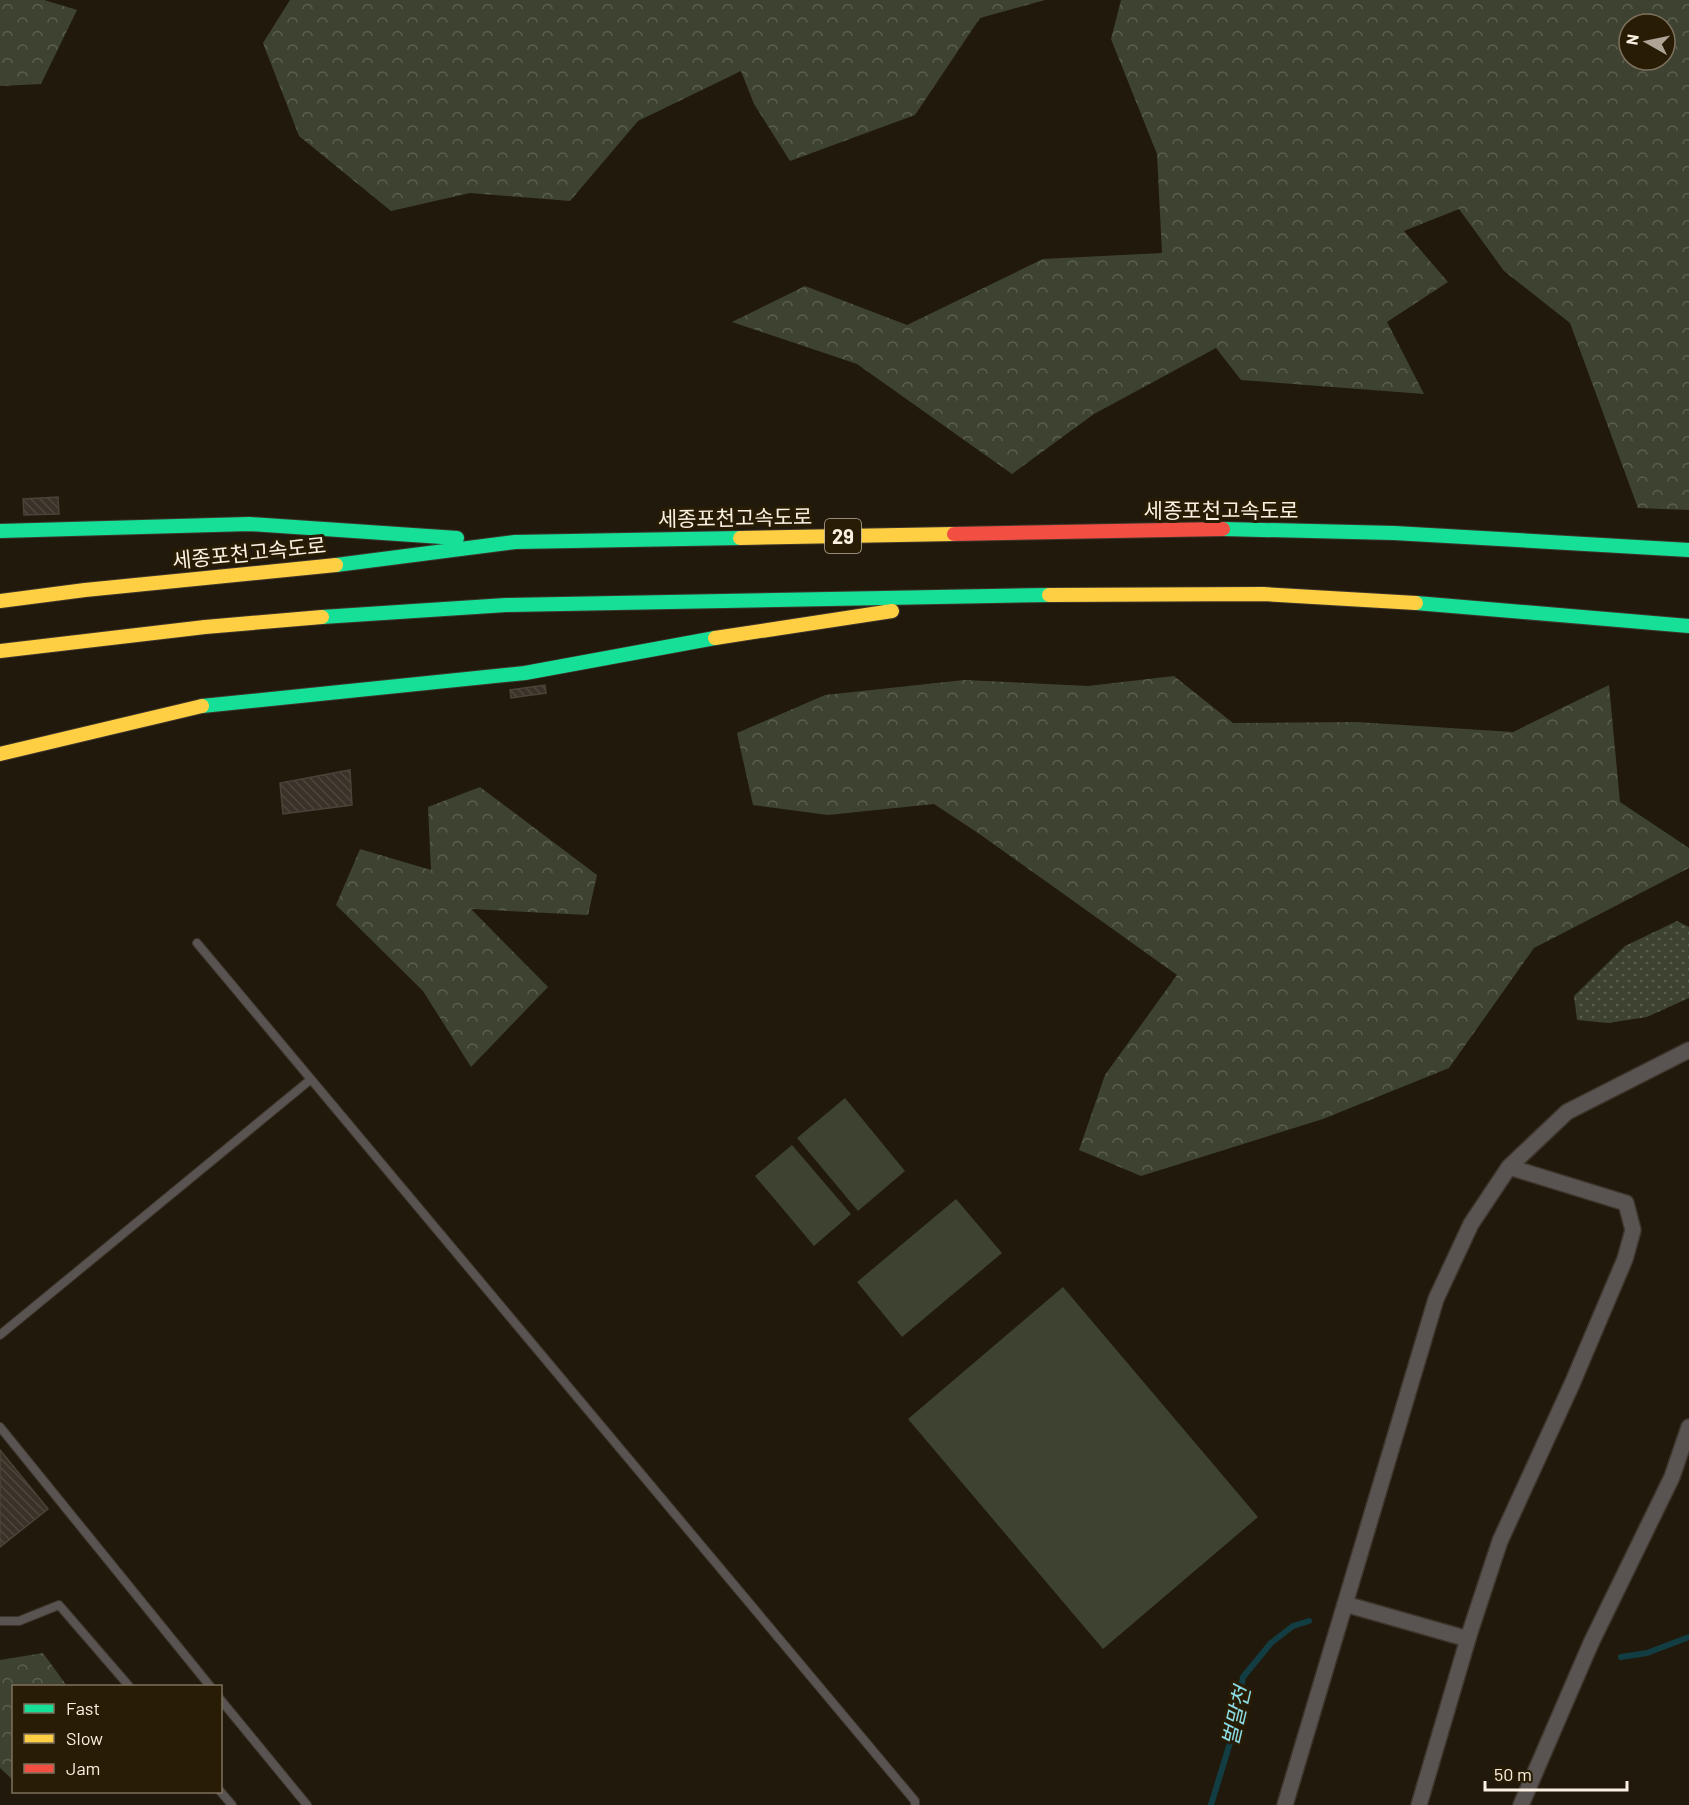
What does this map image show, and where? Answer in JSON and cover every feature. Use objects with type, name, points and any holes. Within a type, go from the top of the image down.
[{"type":"highway","points":[[0,531],[249,524],[515,542]]},
{"type":"highway","name":"세종포천고속도로","points":[[0,601],[85,590],[377,561],[515,542],[1206,529],[1394,532],[1689,550]]},
{"type":"highway","points":[[0,651],[216,626],[506,605],[1002,595],[1263,594],[1465,606],[1689,626]]},
{"type":"highway","points":[[0,754],[201,706],[525,674],[683,643],[1002,595]]},
{"type":"street","points":[[1285,1805],[1436,1299],[1471,1224],[1509,1167],[1567,1112],[1689,1050]]},
{"type":"street","points":[[1419,1805],[1468,1639],[1500,1541],[1625,1260],[1633,1230],[1626,1203],[1509,1167]]},
{"type":"street","points":[[1521,1805],[1591,1643],[1672,1477],[1689,1427]]},
{"type":"street","points":[[1345,1604],[1468,1639]]},
{"type":"lane","points":[[197,943],[915,1801],[915,1805]]},
{"type":"lane","points":[[0,1335],[310,1080]]},
{"type":"lane","points":[[0,1427],[209,1685]]},
{"type":"lane","points":[[0,1621],[20,1621],[59,1605],[128,1685]]},
{"type":"lane","points":[[222,1701],[307,1805]]},
{"type":"lane","points":[[222,1793],[232,1805]]},
{"type":"green space","points":[[0,0],[44,0],[77,10],[41,84],[0,86]]},
{"type":"green space","points":[[290,0],[1045,0],[980,18],[915,115],[790,161],[754,104],[741,71],[638,121],[570,201],[470,193],[391,211],[299,136],[263,43]]},
{"type":"green space","points":[[1121,0],[1689,0],[1689,510],[1638,508],[1570,323],[1504,271],[1459,209],[1404,231],[1448,282],[1387,322],[1424,394],[1241,380],[1216,348],[1094,414],[1012,474],[857,364],[732,322],[805,286],[907,325],[1043,259],[1162,253],[1157,154],[1111,39]]},
{"type":"green space","points":[[1174,676],[1233,723],[1356,722],[1513,732],[1609,685],[1620,802],[1689,848],[1689,868],[1534,948],[1449,1068],[1323,1119],[1141,1176],[1079,1150],[1105,1075],[1177,975],[934,804],[828,815],[753,805],[737,733],[825,695],[964,680],[1088,686]]},
{"type":"green space","points":[[480,787],[597,875],[588,915],[471,909],[548,987],[471,1067],[423,991],[336,905],[360,849],[431,870],[428,807]]},
{"type":"green space","points":[[1677,921],[1689,927],[1689,998],[1647,1017],[1608,1023],[1577,1020],[1574,996],[1625,946]]},
{"type":"green space","points":[[845,1098],[905,1171],[858,1211],[797,1138]]},
{"type":"green space","points":[[792,1145],[851,1214],[814,1246],[755,1176]]},
{"type":"green space","points":[[956,1199],[1002,1253],[902,1337],[857,1282]]},
{"type":"green space","points":[[1063,1287],[1258,1517],[1103,1649],[908,1419]]},
{"type":"green space","points":[[43,1653],[66,1685],[12,1685],[12,1779],[0,1768],[0,1660]]},
{"type":"building","points":[[58,497],[59,514],[24,515],[23,499]]},
{"type":"building","points":[[545,685],[546,693],[511,698],[510,690]]},
{"type":"building","points":[[350,770],[352,805],[283,814],[280,783]]},
{"type":"building","points":[[0,1450],[48,1509],[0,1547]]},
{"type":"waterway","name":"벌말천","points":[[1211,1805],[1233,1733],[1243,1677],[1271,1643],[1293,1626],[1309,1621]]},
{"type":"waterway","name":"벌말천","points":[[1621,1657],[1647,1653],[1689,1637]]},
{"type":"traffic: fast","points":[[0,531],[249,524],[457,538]]},
{"type":"traffic: fast","points":[[1223,529],[1394,533],[1689,550]]},
{"type":"traffic: fast","points":[[336,565],[515,542],[740,538]]},
{"type":"traffic: fast","points":[[322,617],[506,605],[1049,595]]},
{"type":"traffic: fast","points":[[1416,603],[1689,626]]},
{"type":"traffic: fast","points":[[202,706],[525,673],[715,638]]},
{"type":"traffic: slow","points":[[740,538],[954,534]]},
{"type":"traffic: slow","points":[[0,601],[85,590],[336,565]]},
{"type":"traffic: slow","points":[[1049,595],[1263,594],[1416,603]]},
{"type":"traffic: slow","points":[[715,638],[892,611]]},
{"type":"traffic: slow","points":[[0,651],[205,627],[322,617]]},
{"type":"traffic: slow","points":[[0,754],[202,706]]},
{"type":"traffic: jam","points":[[954,534],[1223,529]]}]
